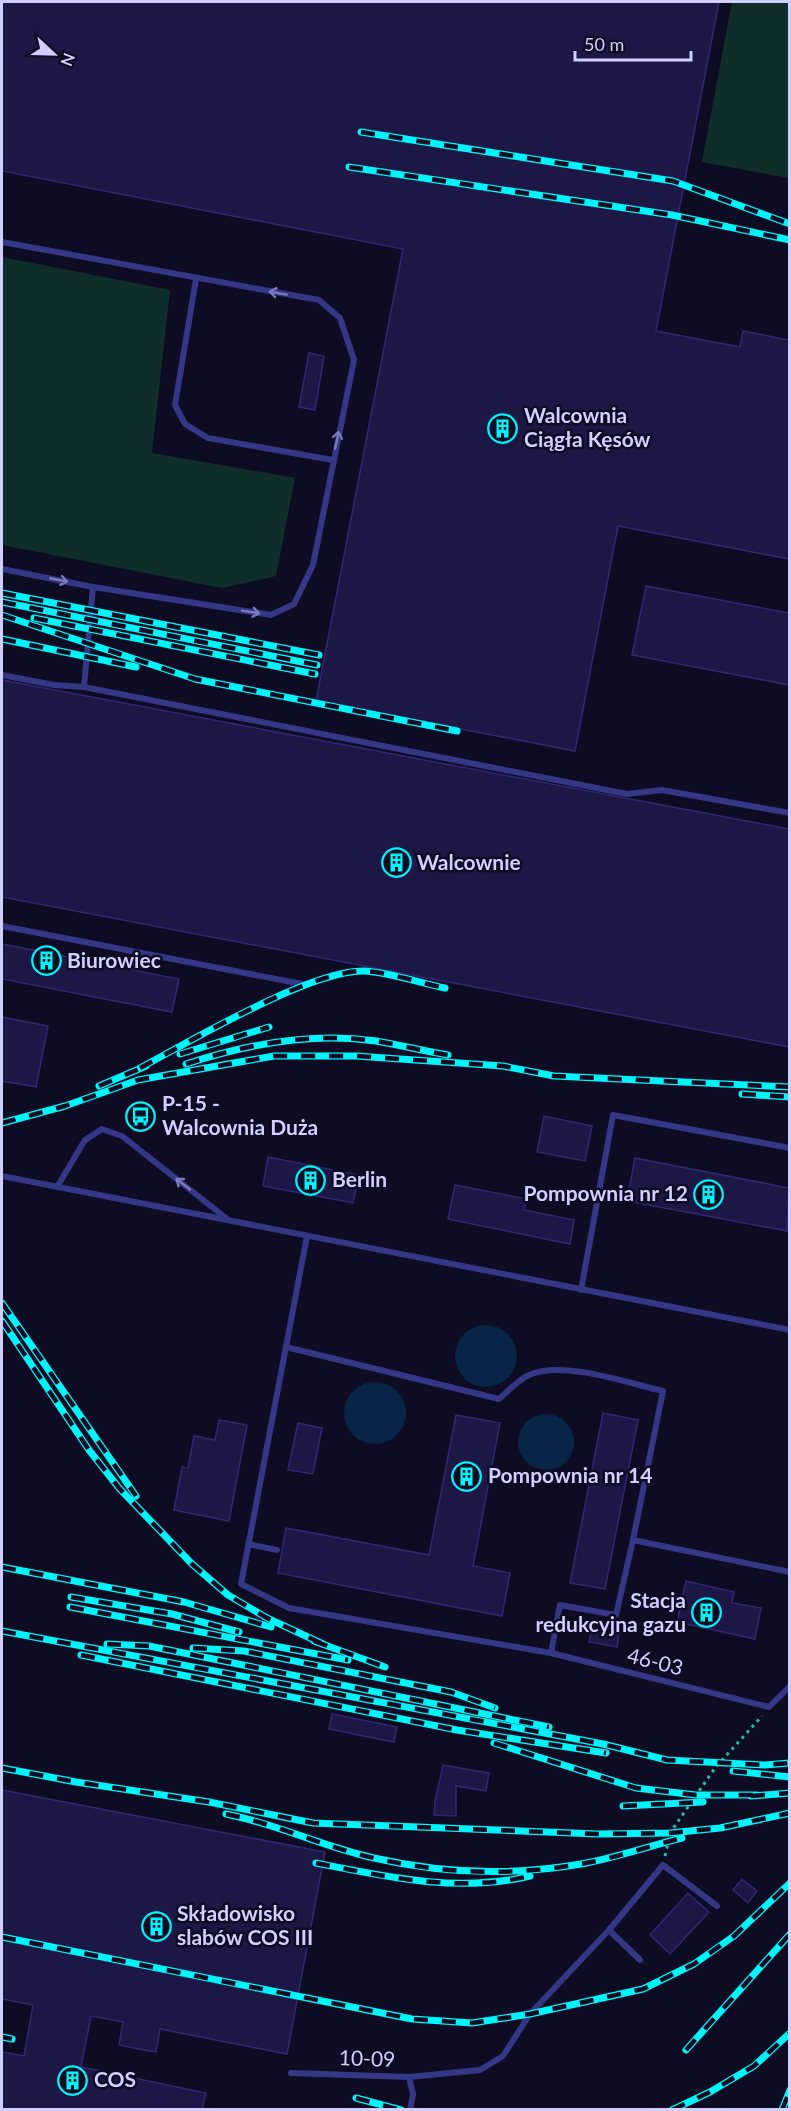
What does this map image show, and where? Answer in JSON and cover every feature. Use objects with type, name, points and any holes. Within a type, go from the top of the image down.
[{"type":"lane","points":[[2,242],[319,300],[340,318],[354,360],[312,565],[294,604],[272,615],[93,587],[2,569]]},
{"type":"lane","points":[[196,279],[175,405],[185,424],[208,438],[333,460]]},
{"type":"lane","points":[[84,687],[93,587]]},
{"type":"lane","points":[[2,675],[54,685],[84,687],[627,794],[662,790],[789,813]]},
{"type":"lane","points":[[2,926],[302,984]]},
{"type":"lane","points":[[581,1290],[613,1115],[789,1148]]},
{"type":"lane","points":[[57,1187],[85,1140],[102,1129],[122,1136],[229,1221]]},
{"type":"lane","points":[[2,1176],[789,1330]]},
{"type":"lane","points":[[277,1550],[248,1544],[308,1236]]},
{"type":"lane","points":[[286,1347],[500,1399],[526,1376],[544,1370],[571,1371],[663,1391],[616,1615],[560,1605],[551,1653]]},
{"type":"lane","points":[[633,1540],[789,1572]]},
{"type":"lane","name":"46-03","points":[[248,1544],[241,1584],[289,1608],[551,1653],[769,1707]]},
{"type":"lane","points":[[769,1707],[789,1686]]},
{"type":"lane","points":[[409,2077],[480,2070],[503,2056],[530,2014],[609,1930],[663,1865],[717,1906]]},
{"type":"lane","points":[[609,1930],[640,1960]]},
{"type":"lane","name":"10-09","points":[[291,2073],[409,2077],[413,2094],[410,2109]]},
{"type":"path","points":[[663,1865],[670,1833],[715,1768],[769,1707]]},
{"type":"green space","points":[[732,2],[789,2],[789,178],[702,162]]},
{"type":"green space","points":[[2,257],[170,290],[152,453],[295,478],[276,576],[222,588],[2,545]]},
{"type":"water","points":[[480,1325],[492,1325],[508,1334],[515,1344],[517,1356],[515,1368],[508,1378],[492,1387],[480,1387],[469,1382],[460,1373],[455,1362],[455,1350],[460,1339],[469,1330]]},
{"type":"water","points":[[369,1382],[381,1382],[397,1391],[404,1401],[406,1413],[404,1425],[397,1435],[381,1444],[369,1444],[358,1439],[349,1430],[344,1419],[344,1407],[349,1396],[358,1387]]},
{"type":"water","points":[[546,1414],[561,1419],[569,1427],[574,1442],[569,1457],[561,1465],[546,1470],[531,1465],[523,1457],[518,1442],[523,1427],[531,1419]]},
{"type":"building","name":"Walcownia Ciągła Kęsów","points":[[2,2],[719,2],[656,331],[740,347],[743,331],[789,340],[789,559],[618,526],[575,751],[316,701],[403,249],[2,171]]},
{"type":"building","points":[[309,353],[324,356],[315,410],[299,407]]},
{"type":"building","points":[[646,586],[789,613],[789,685],[632,655]]},
{"type":"building","name":"Walcownie","points":[[2,680],[789,829],[789,1047],[2,897]]},
{"type":"building","name":"Biurowiec","points":[[2,944],[179,979],[172,1012],[2,979]]},
{"type":"building","points":[[2,1017],[48,1026],[36,1087],[2,1081]]},
{"type":"building","points":[[544,1116],[592,1126],[585,1161],[537,1152]]},
{"type":"building","name":"Berlin","points":[[268,1157],[359,1175],[353,1203],[263,1186]]},
{"type":"building","name":"Pompownia nr 12","points":[[635,1158],[789,1188],[787,1231],[627,1201]]},
{"type":"building","points":[[455,1185],[526,1199],[524,1210],[574,1220],[570,1244],[448,1219]]},
{"type":"building","points":[[603,1413],[638,1420],[605,1589],[570,1583]]},
{"type":"building","name":"Pompownia nr 14","points":[[456,1415],[500,1423],[473,1566],[510,1573],[502,1616],[278,1573],[286,1528],[429,1555]]},
{"type":"building","points":[[219,1420],[247,1425],[229,1521],[174,1510],[182,1467],[188,1468],[194,1436],[215,1440]]},
{"type":"building","points":[[298,1423],[322,1428],[313,1474],[288,1470]]},
{"type":"building","name":"Stacja redukcyjna gazu","points":[[686,1581],[734,1592],[732,1603],[761,1608],[755,1639],[677,1622]]},
{"type":"building","points":[[592,1629],[619,1633],[617,1647],[589,1642]]},
{"type":"building","points":[[332,1714],[397,1727],[394,1742],[329,1729]]},
{"type":"building","points":[[443,1765],[489,1773],[486,1791],[456,1786],[456,1816],[434,1815]]},
{"type":"building","name":"Składowisko slabów COS III","points":[[2,1790],[325,1852],[287,2054],[160,2029],[156,2052],[144,2050],[119,2045],[123,2022],[91,2016],[81,2067],[206,2093],[202,2109],[2,2109],[2,2052],[24,2056],[33,2005],[2,1999]]},
{"type":"building","points":[[742,1879],[757,1891],[748,1903],[733,1890]]},
{"type":"building","points":[[688,1893],[709,1912],[670,1954],[650,1935]]},
{"type":"railway","points":[[361,132],[673,181],[790,224]]},
{"type":"railway","points":[[349,167],[672,215],[790,240]]},
{"type":"railway","points":[[2,593],[319,655]]},
{"type":"railway","points":[[2,602],[317,665]]},
{"type":"railway","points":[[2,615],[195,679],[457,731]]},
{"type":"railway","points":[[34,618],[315,674]]},
{"type":"railway","points":[[2,639],[136,667]]},
{"type":"railway","points":[[140,1068],[219,1025],[283,994],[341,974],[373,972],[445,988]]},
{"type":"railway","points":[[180,1054],[269,1027]]},
{"type":"railway","points":[[186,1064],[256,1046],[328,1038],[376,1041],[448,1055]]},
{"type":"railway","points":[[2,1123],[65,1106],[138,1080],[274,1056],[356,1056],[503,1066],[554,1076],[790,1087]]},
{"type":"railway","points":[[99,1086],[146,1066]]},
{"type":"railway","points":[[742,1094],[790,1097]]},
{"type":"railway","points":[[2,1303],[136,1496]]},
{"type":"railway","points":[[2,1321],[89,1450],[119,1488],[192,1564],[228,1595],[267,1618],[323,1644]]},
{"type":"railway","points":[[2,1567],[184,1602],[271,1627]]},
{"type":"railway","points":[[71,1597],[172,1614],[239,1632]]},
{"type":"railway","points":[[70,1607],[348,1660]]},
{"type":"railway","points":[[2,1631],[603,1744],[667,1760],[765,1765],[790,1763]]},
{"type":"railway","points":[[314,1641],[385,1667]]},
{"type":"railway","points":[[107,1644],[149,1646],[549,1727]]},
{"type":"railway","points":[[193,1648],[244,1651],[451,1692],[495,1708]]},
{"type":"railway","points":[[81,1655],[457,1730],[606,1753]]},
{"type":"railway","points":[[494,1743],[636,1788],[696,1795],[757,1795]]},
{"type":"railway","points":[[2,1768],[76,1782],[209,1802],[313,1823],[598,1834],[670,1833],[720,1828],[790,1813]]},
{"type":"railway","points":[[733,1771],[790,1777]]},
{"type":"railway","points":[[751,1796],[790,1793]]},
{"type":"railway","points":[[623,1806],[703,1802]]},
{"type":"railway","points":[[226,1814],[374,1858],[426,1867],[478,1872],[555,1868],[581,1864],[682,1838]]},
{"type":"railway","points":[[316,1863],[396,1878],[449,1883],[503,1881],[530,1876]]},
{"type":"railway","points":[[2,1937],[412,2019],[472,2023],[530,2014],[643,1989],[694,1964],[734,1936],[790,1883]]},
{"type":"railway","points":[[686,2050],[790,1934]]},
{"type":"railway","points":[[672,2110],[710,2092],[754,2066],[790,2033]]},
{"type":"railway","points":[[2,2037],[12,2039]]},
{"type":"railway","points":[[782,2110],[790,2090]]},
{"type":"railway","points":[[356,2098],[401,2110]]},
{"type":"place","name":"Walcownia Ciągła Kęsów","points":[[503,428]]},
{"type":"place","name":"Walcownie","points":[[396,863]]},
{"type":"place","name":"Biurowiec","points":[[46,961]]},
{"type":"place","name":"P-15 - Walcownia Duża","points":[[141,1116]]},
{"type":"place","name":"Berlin","points":[[311,1180]]},
{"type":"place","name":"Pompownia nr 12","points":[[709,1194]]},
{"type":"place","name":"Pompownia nr 14","points":[[467,1476]]},
{"type":"place","name":"Stacja redukcyjna gazu","points":[[707,1613]]},
{"type":"place","name":"Składowisko slabów COS III","points":[[156,1926]]},
{"type":"place","name":"COS","points":[[73,2080]]}]
